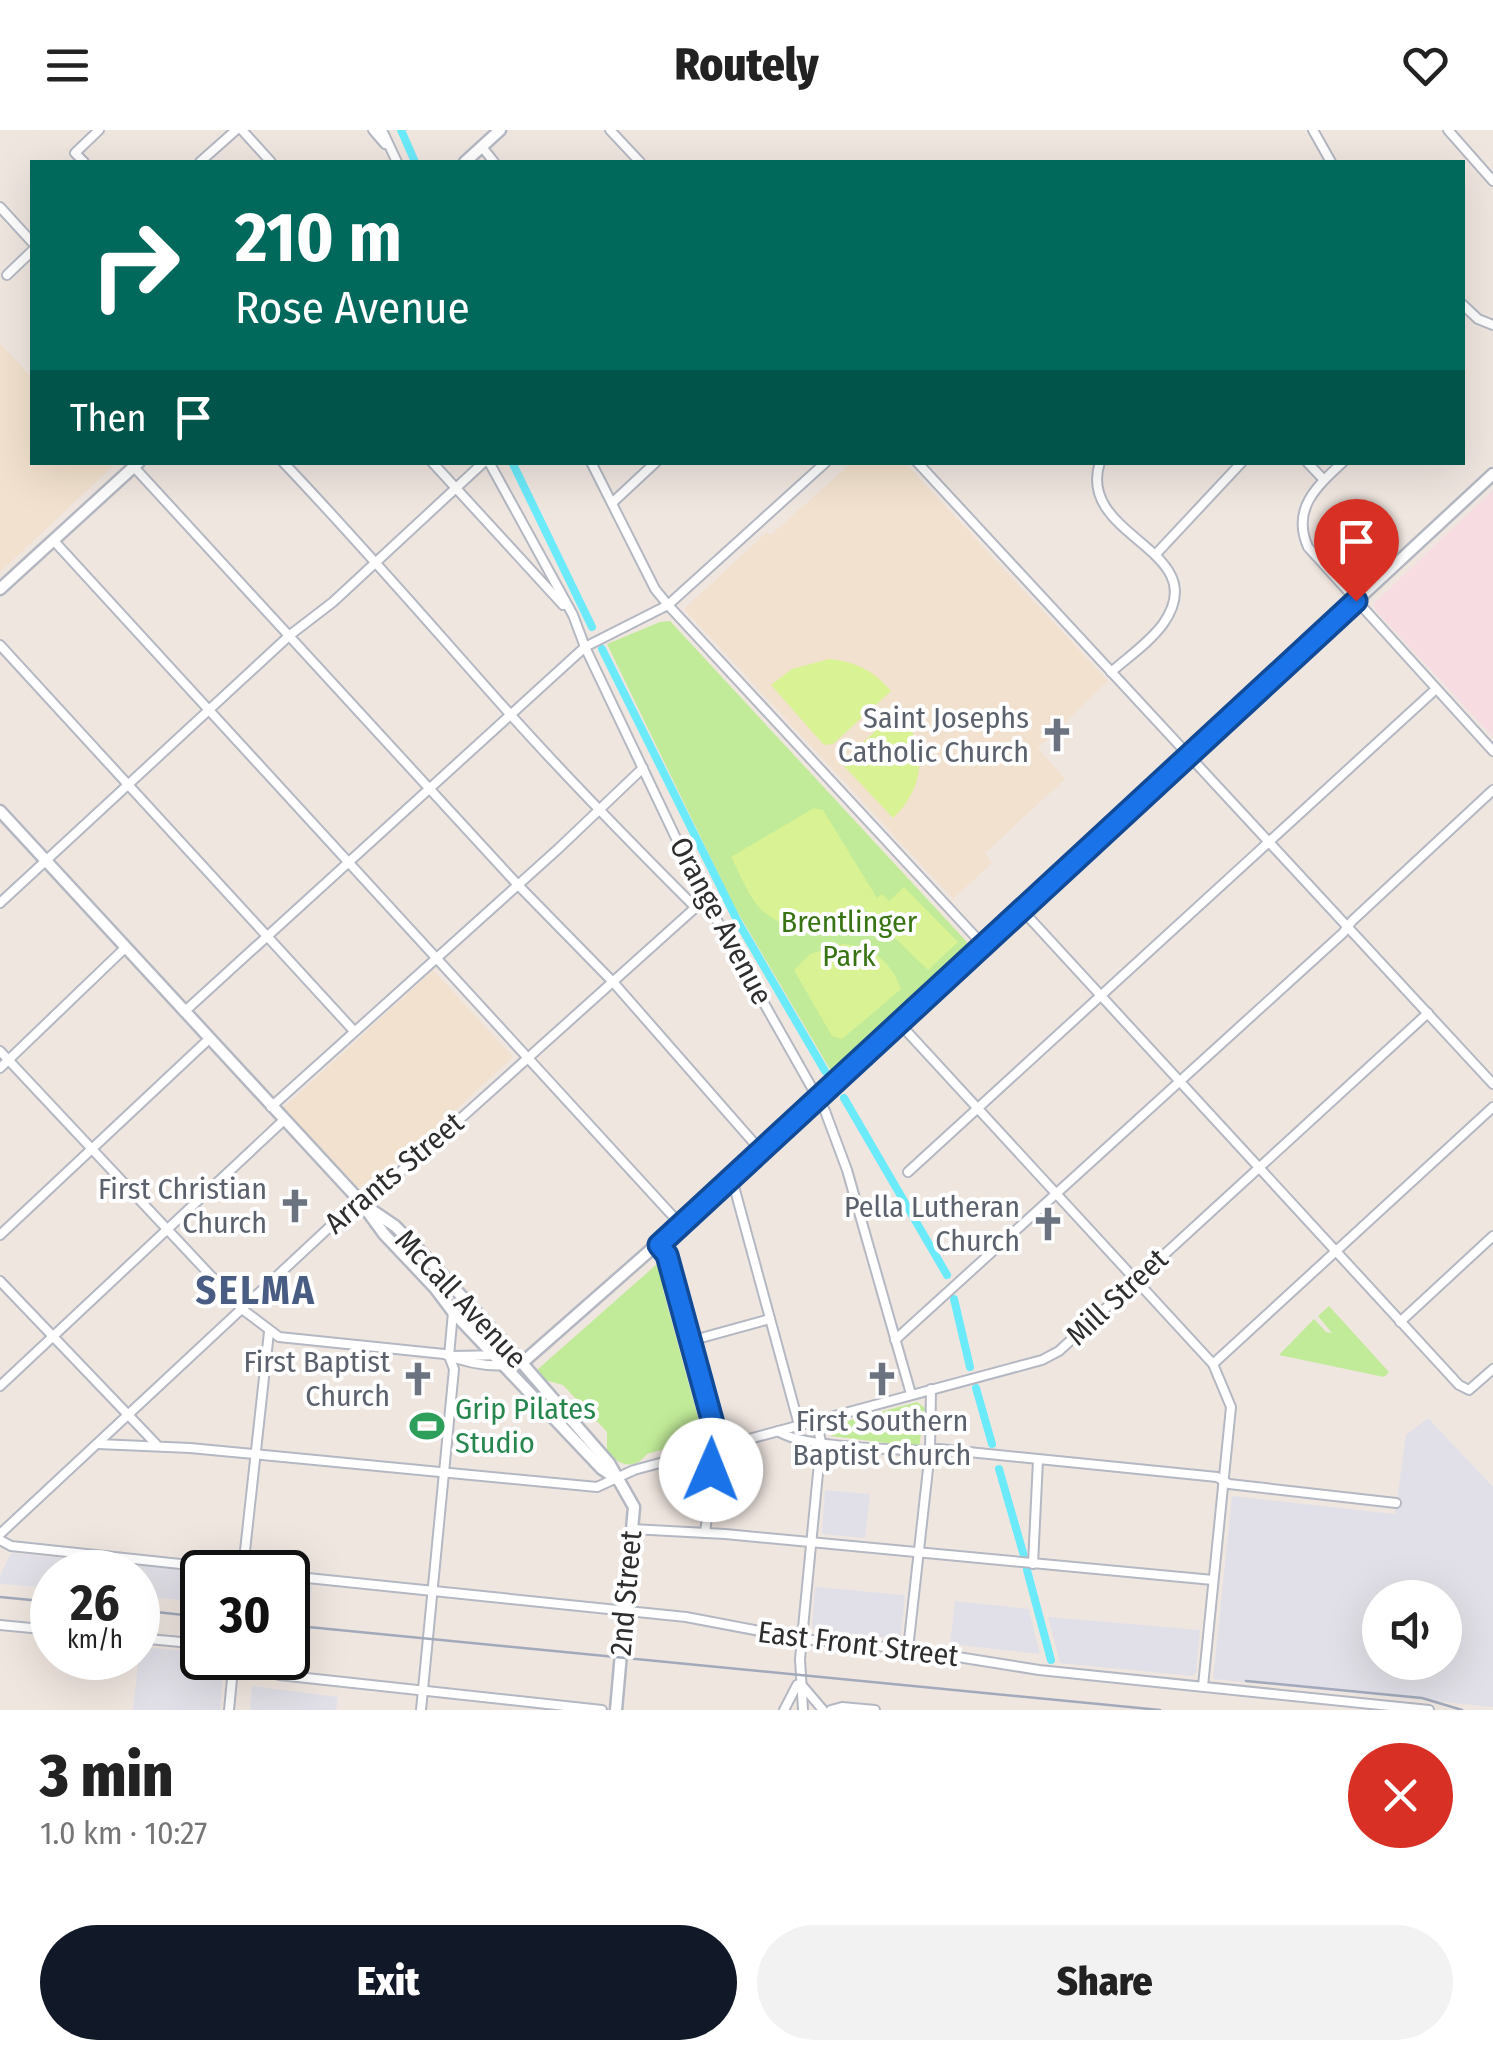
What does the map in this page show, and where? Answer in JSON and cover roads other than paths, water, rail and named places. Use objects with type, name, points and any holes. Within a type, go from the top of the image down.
[{"type":"street","points":[[82,160],[76,153],[100,130]]},
{"type":"street","points":[[202,160],[239,130],[269,160]]},
{"type":"street","points":[[373,130],[392,151]]},
{"type":"street","points":[[382,130],[396,160]]},
{"type":"street","points":[[467,160],[500,130]]},
{"type":"street","points":[[610,130],[638,160]]},
{"type":"street","points":[[1313,130],[1330,160]]},
{"type":"street","points":[[1448,130],[1493,181]]},
{"type":"street","points":[[482,146],[492,160]]},
{"type":"street","points":[[0,208],[30,240]]},
{"type":"street","points":[[7,274],[30,252]]},
{"type":"street","points":[[1465,307],[1478,320],[1493,325]]},
{"type":"street","points":[[0,589],[136,465],[517,884],[613,982],[762,1152]]},
{"type":"street","points":[[286,465],[377,561],[510,715],[696,907]]},
{"type":"street","points":[[435,465],[573,615]]},
{"type":"street","points":[[0,902],[483,465]]},
{"type":"street","name":"Orange Avenue","points":[[489,465],[573,615],[704,899],[818,1100],[847,1170],[911,1394]]},
{"type":"street","points":[[593,465],[655,589],[668,605],[984,946]]},
{"type":"street","points":[[612,503],[653,465]]},
{"type":"street","points":[[184,1012],[585,647],[668,605],[823,465]]},
{"type":"street","points":[[920,465],[1493,1084]]},
{"type":"street","points":[[1100,465],[1096,488],[1104,508],[1156,554],[1172,579],[1171,608],[1160,628],[1112,672]]},
{"type":"street","points":[[1156,554],[1239,465]]},
{"type":"street","points":[[1310,465],[1324,480]]},
{"type":"street","points":[[1341,465],[1306,502],[1303,535],[1312,552],[1493,750]]},
{"type":"street","points":[[449,1356],[463,1362],[506,1366],[522,1358],[659,1245],[1493,474]]},
{"type":"street","points":[[54,540],[682,1225]]},
{"type":"street","points":[[0,645],[354,1032]]},
{"type":"street","points":[[908,1172],[1436,688]]},
{"type":"street","points":[[271,1107],[643,768]]},
{"type":"street","points":[[895,1340],[1493,790]]},
{"type":"street","name":"McCall Avenue","points":[[0,811],[360,1201],[453,1312],[602,1469],[618,1480]]},
{"type":"street","name":"Arrants Street","points":[[0,1537],[360,1201],[376,1193],[704,899]]},
{"type":"street","points":[[1022,911],[1459,1385],[1469,1390],[1493,1369]]},
{"type":"street","points":[[0,1068],[126,948]]},
{"type":"street","name":"Mill Street","points":[[98,1444],[254,1454],[597,1487],[634,1470],[1051,1356],[1428,1013]]},
{"type":"street","points":[[900,1024],[1213,1364],[1231,1407],[1203,1686]]},
{"type":"street","points":[[0,1235],[209,1039]]},
{"type":"street","points":[[0,1051],[242,1309],[269,1332],[295,1340],[449,1356],[522,1358]]},
{"type":"street","points":[[1213,1364],[1493,1107]]},
{"type":"street","points":[[0,1386],[284,1120]]},
{"type":"street","points":[[732,1179],[799,1425]]},
{"type":"street","name":"McCall Avenue","points":[[360,1201],[395,1226],[522,1358],[609,1463],[618,1480]]},
{"type":"street","points":[[1400,1322],[1493,1236]]},
{"type":"street","points":[[659,1245],[667,1255],[717,1438],[705,1533]]},
{"type":"street","points":[[0,1280],[160,1446]]},
{"type":"street","points":[[421,1710],[454,1367],[449,1356],[453,1312]]},
{"type":"street","points":[[690,1341],[770,1319]]},
{"type":"street","points":[[245,1550],[269,1332]]},
{"type":"street","points":[[908,1649],[930,1451],[931,1389]]},
{"type":"street","points":[[803,1710],[799,1681],[821,1442],[816,1420]]},
{"type":"street","points":[[778,1431],[786,1437],[821,1442],[1038,1460],[1396,1502]]},
{"type":"street","points":[[1033,1564],[1038,1460]]},
{"type":"street","name":"2nd Street","points":[[616,1710],[634,1507],[618,1480]]},
{"type":"street","points":[[632,1528],[1213,1580]]},
{"type":"street","points":[[0,1537],[11,1546],[180,1563]]},
{"type":"street","name":"East Front Street","points":[[310,1578],[696,1619],[802,1640],[908,1649],[1040,1670],[1429,1710]]},
{"type":"street","points":[[0,1625],[30,1628]]},
{"type":"street","points":[[310,1678],[602,1710]]},
{"type":"street","points":[[229,1710],[234,1680]]},
{"type":"street","points":[[784,1710],[799,1681]]},
{"type":"street","points":[[799,1681],[827,1710],[875,1710]]},
{"type":"waterway","points":[[401,130],[414,160]]},
{"type":"waterway","points":[[513,465],[592,627]]},
{"type":"waterway","points":[[602,649],[738,922],[825,1071]]},
{"type":"waterway","points":[[844,1098],[947,1275]]},
{"type":"waterway","points":[[954,1299],[970,1367]]},
{"type":"waterway","points":[[976,1388],[992,1444]]},
{"type":"waterway","points":[[999,1469],[1024,1556]]},
{"type":"waterway","points":[[1027,1570],[1051,1660]]},
{"type":"railway","points":[[0,1597],[30,1600]]},
{"type":"railway","points":[[160,1612],[180,1615]]},
{"type":"railway","points":[[310,1627],[1160,1710]]},
{"type":"railway","points":[[1246,1681],[1422,1698],[1462,1710]]},
{"type":"place","name":"Saint Josephs Catholic Church","points":[[1057,735]]},
{"type":"place","name":"First Christian Church","points":[[295,1206]]},
{"type":"place","name":"Pella Lutheran Church","points":[[1048,1224]]},
{"type":"place","name":"First Baptist Church","points":[[418,1379]]},
{"type":"place","name":"First Southern Baptist Church","points":[[882,1379]]},
{"type":"place","name":"Grip Pilates Studio","points":[[427,1426]]},
{"type":"district","name":"SELMA","points":[[256,1290]]},
{"type":"park label","name":"Brentlinger Park","points":[[849,939]]}]
